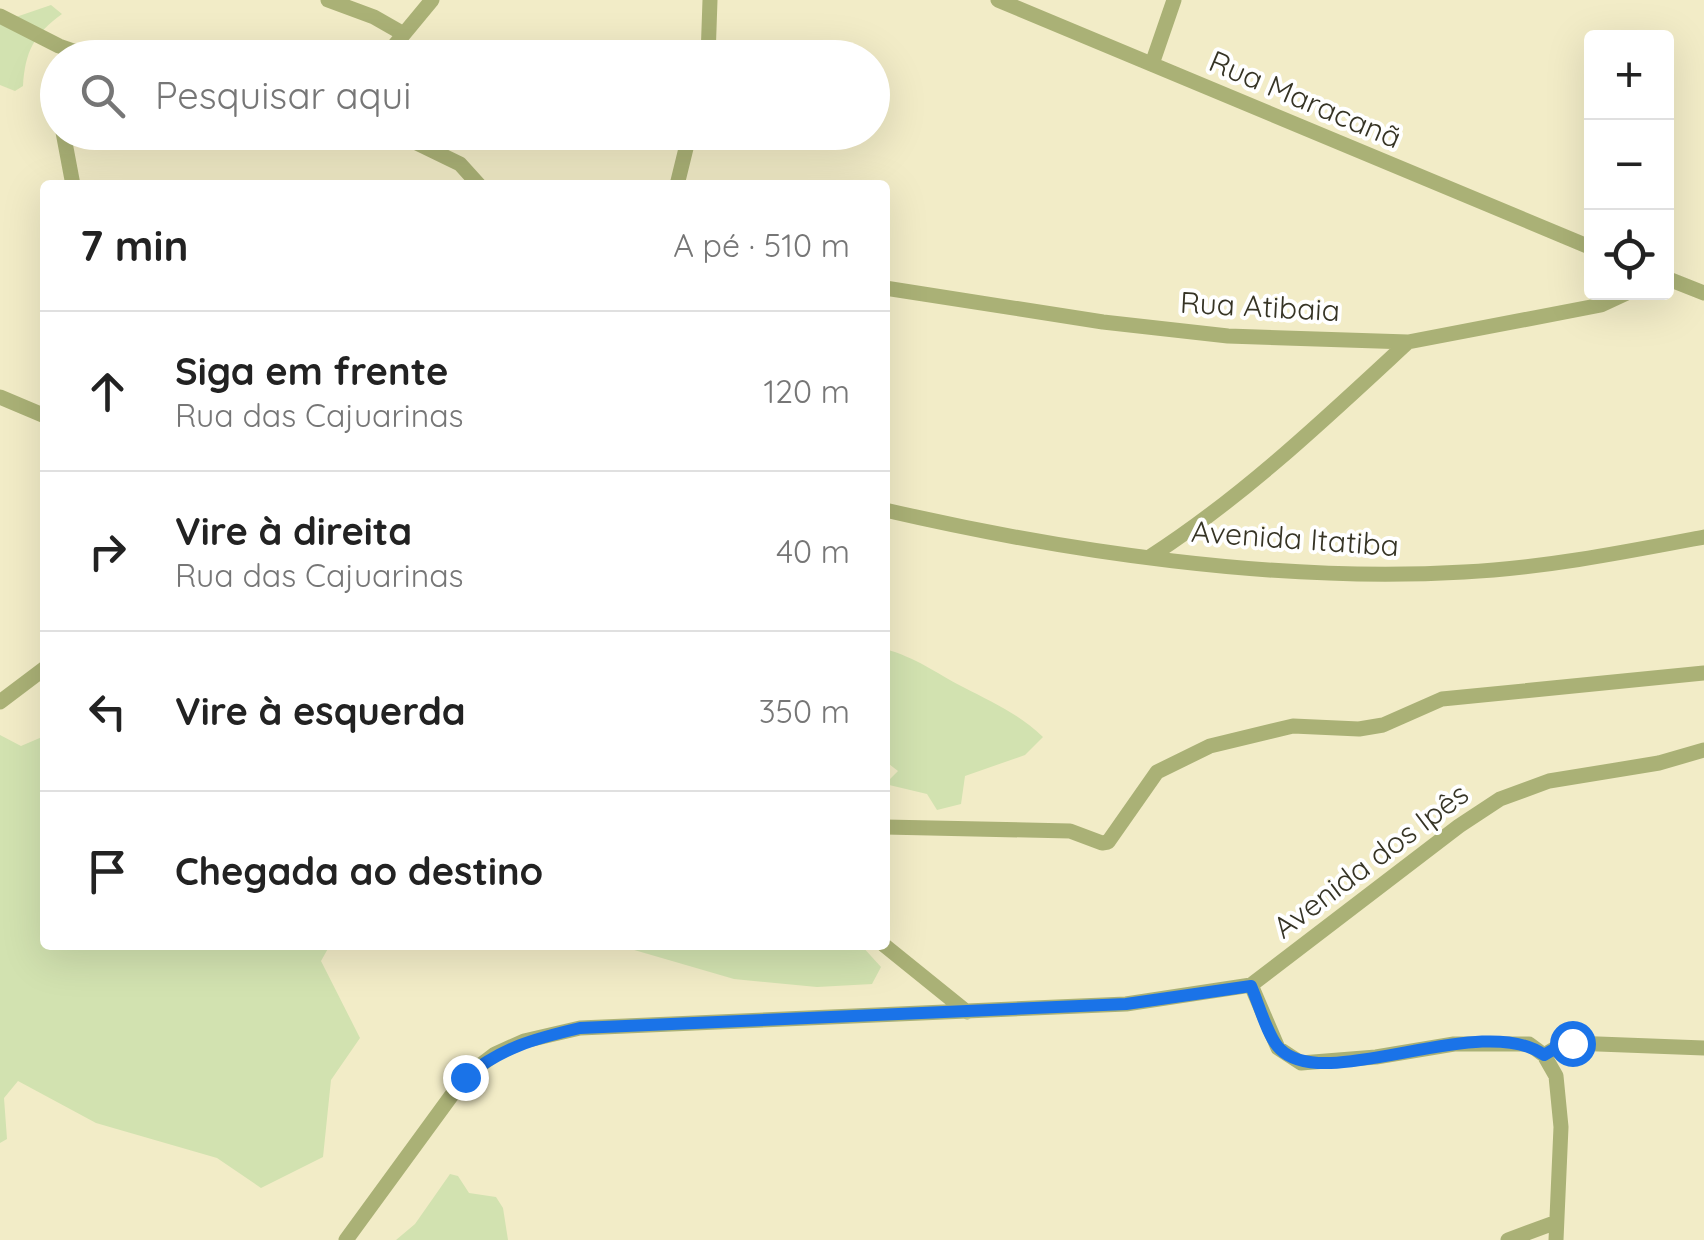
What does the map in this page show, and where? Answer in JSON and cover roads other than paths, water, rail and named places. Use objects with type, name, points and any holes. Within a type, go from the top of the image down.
[{"type":"street","points":[[328,0],[374,17],[402,33]]},
{"type":"street","points":[[397,40],[432,0]]},
{"type":"street","points":[[709,40],[710,0]]},
{"type":"street","name":"Rua Maracanã","points":[[998,0],[1584,245]]},
{"type":"street","points":[[1152,64],[1174,0]]},
{"type":"street","points":[[0,16],[40,40]]},
{"type":"street","points":[[66,150],[71,180]]},
{"type":"street","points":[[431,150],[460,164],[475,180]]},
{"type":"street","points":[[678,180],[686,150]]},
{"type":"street","points":[[1674,281],[1704,293]]},
{"type":"street","name":"Rua Atibaia","points":[[890,289],[1103,322],[1228,336],[1408,342],[1612,300]]},
{"type":"street","points":[[1151,556],[1190,531],[1332,412],[1408,342]]},
{"type":"street","points":[[0,397],[40,414]]},
{"type":"street","name":"Avenida Itatiba","points":[[890,511],[980,532],[1151,556],[1258,569],[1367,575],[1467,572],[1704,538]]},
{"type":"street","points":[[0,702],[40,672]]},
{"type":"street","points":[[890,827],[1070,831],[1108,842],[1157,772],[1210,746],[1293,726],[1359,729],[1384,725],[1442,699],[1704,673]]},
{"type":"street","name":"Avenida dos Ipês","points":[[1251,986],[1458,826],[1500,799],[1549,781],[1659,764],[1704,750]]},
{"type":"street","points":[[890,950],[968,1012]]},
{"type":"street","points":[[346,1240],[465,1077],[495,1054],[524,1042],[580,1028],[1126,1004],[1251,986],[1278,1048],[1301,1064],[1454,1044],[1528,1044],[1544,1055],[1556,1076],[1561,1127],[1555,1232],[1508,1240]]},
{"type":"street","points":[[1544,1055],[1572,1043],[1704,1048]]}]
